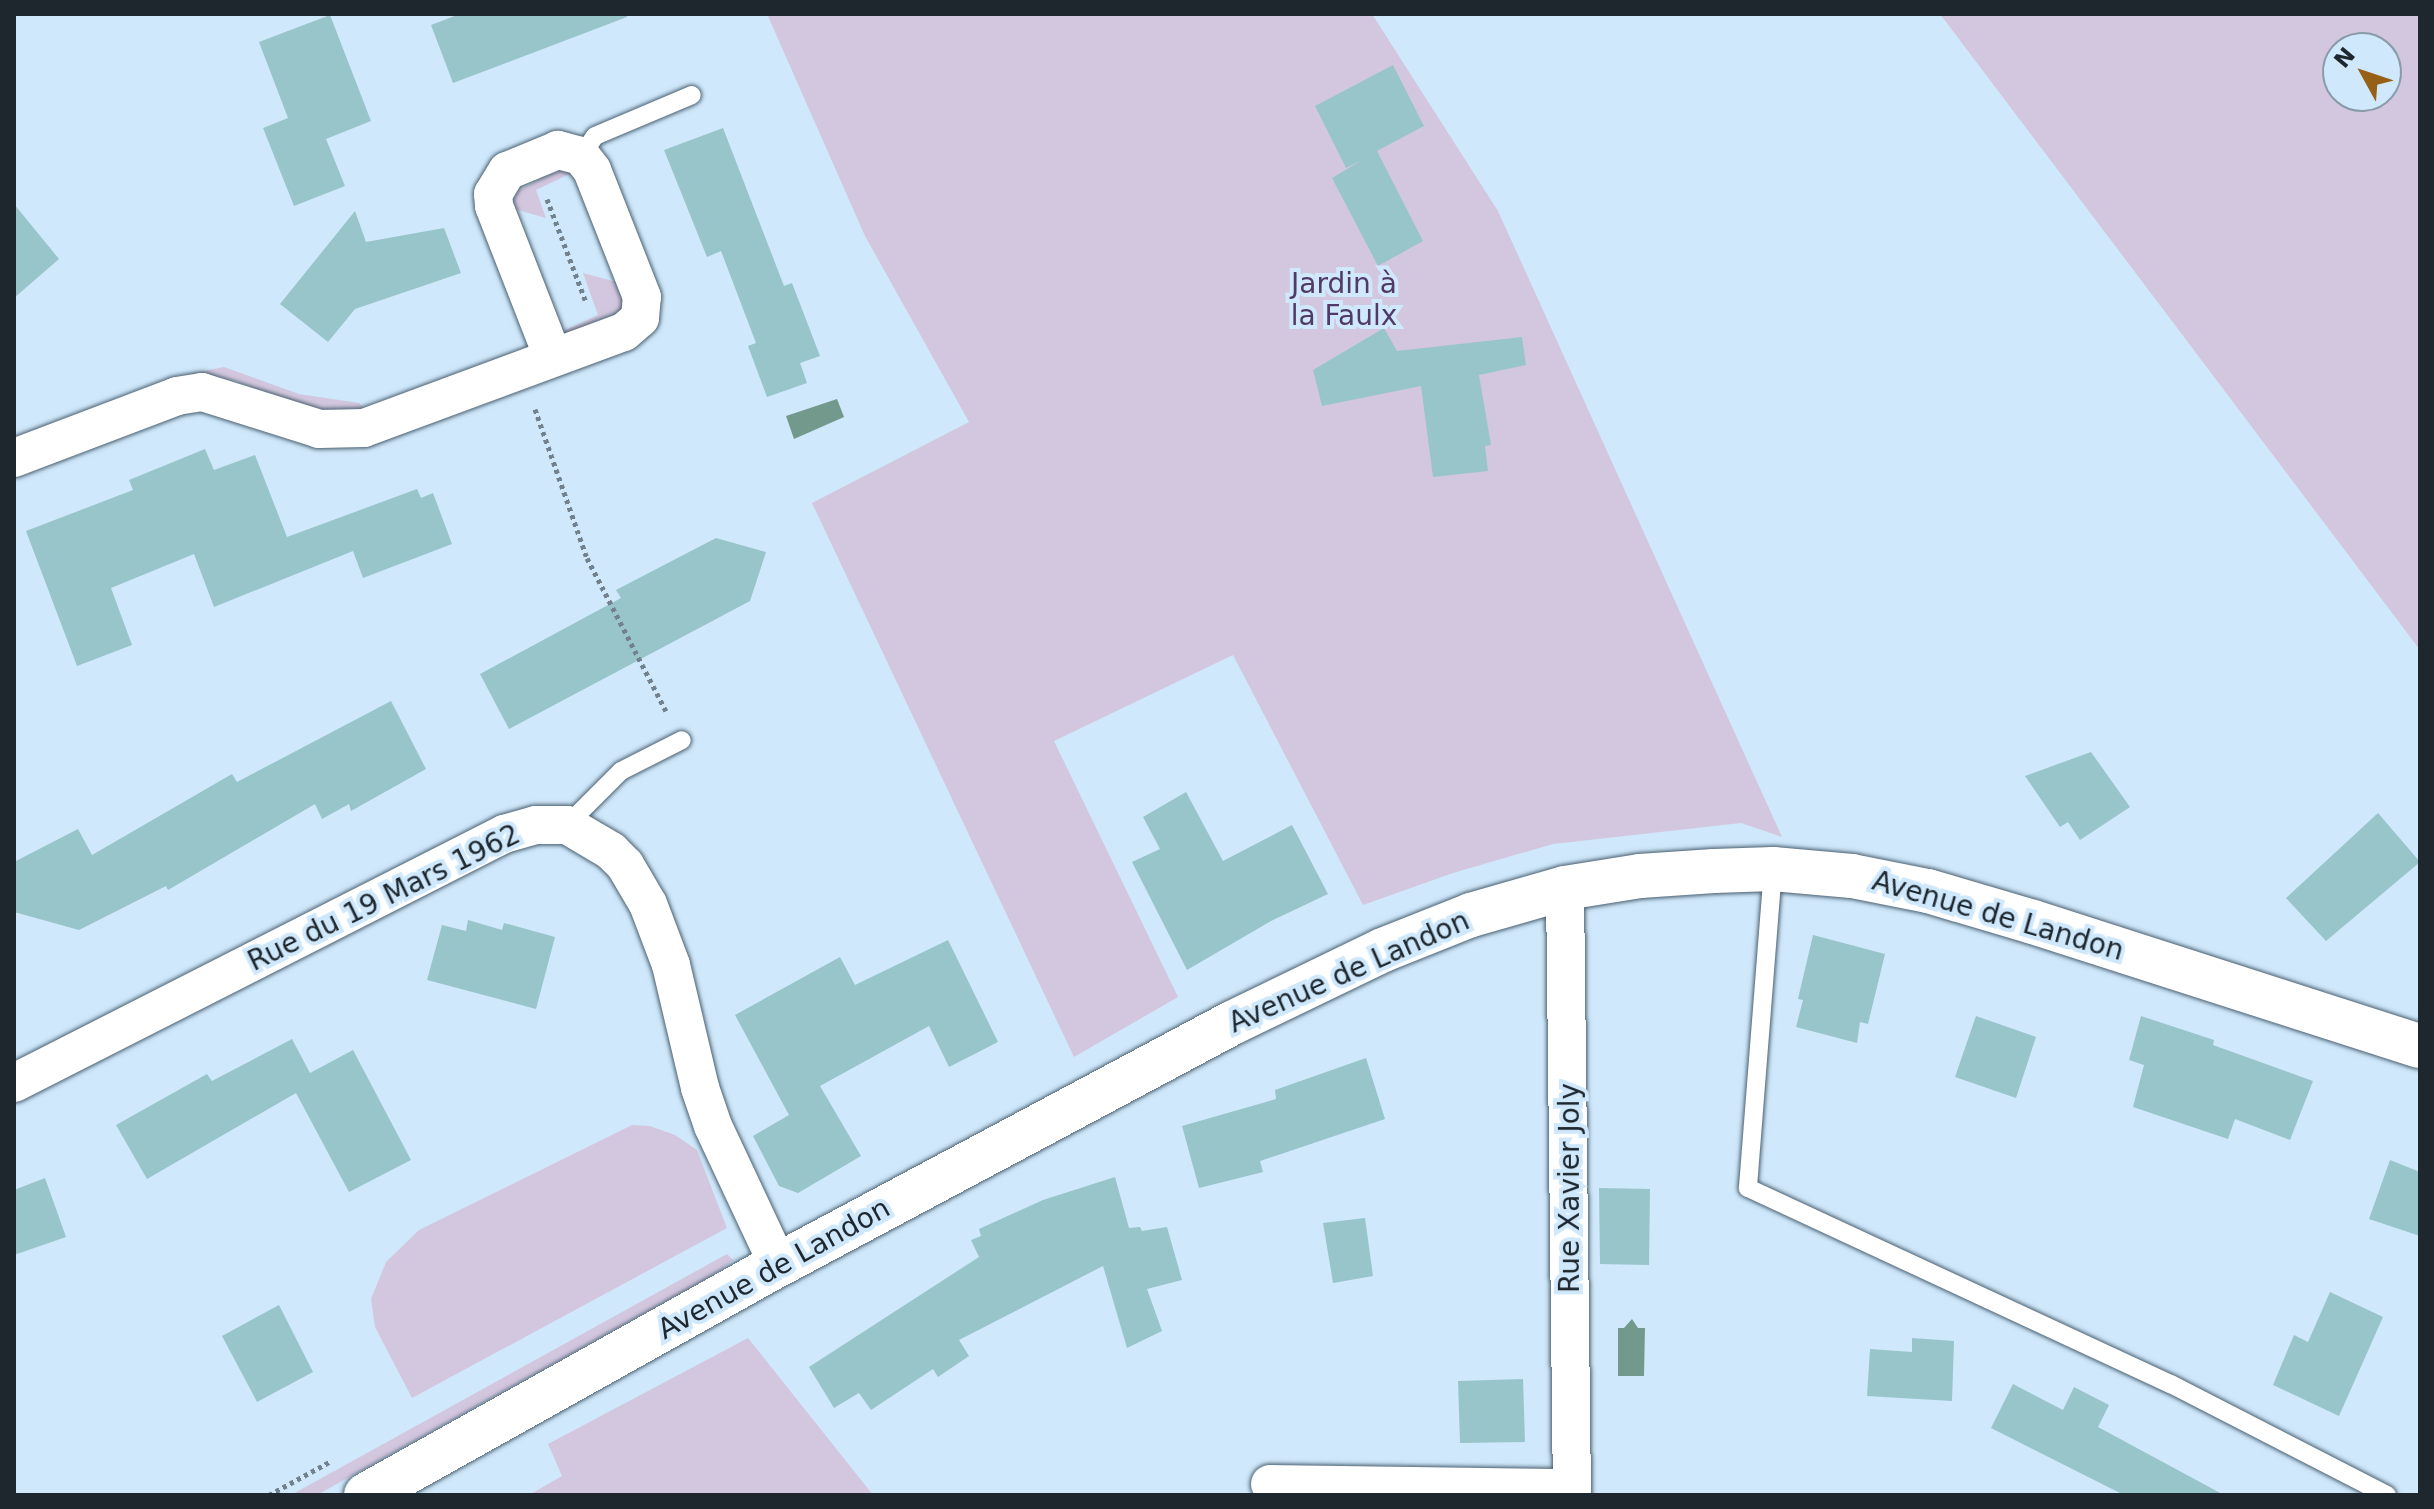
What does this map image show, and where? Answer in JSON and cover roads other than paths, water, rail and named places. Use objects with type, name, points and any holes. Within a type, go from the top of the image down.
[{"type":"street","points":[[14,458],[177,396],[202,392],[225,396],[319,429],[364,428],[538,352],[624,332],[640,318],[642,297],[586,163],[558,150],[507,171],[493,194],[538,352]]},
{"type":"street","name":"Rue du 19 Mars 1962","points":[[14,1083],[504,834],[536,825],[567,825]]},
{"type":"street","points":[[567,825],[611,851],[625,865],[648,904],[668,954],[700,1088],[713,1126],[778,1265]]},
{"type":"street","name":"Avenue de Landon","points":[[366,1495],[778,1265],[1311,983],[1471,915],[1565,888],[1640,876],[1773,869],[1852,876],[1928,891],[2420,1046]]},
{"type":"street","name":"Rue Xavier Joly","points":[[1270,1484],[1572,1491],[1565,888]]},
{"type":"lane","points":[[586,163],[595,136],[692,95]]},
{"type":"lane","points":[[567,825],[621,771],[682,740]]},
{"type":"lane","points":[[1773,869],[1748,1188],[2171,1384],[2387,1495]]},
{"type":"park label","name":"Jardin à la Faulx","points":[[1344,300]]}]
